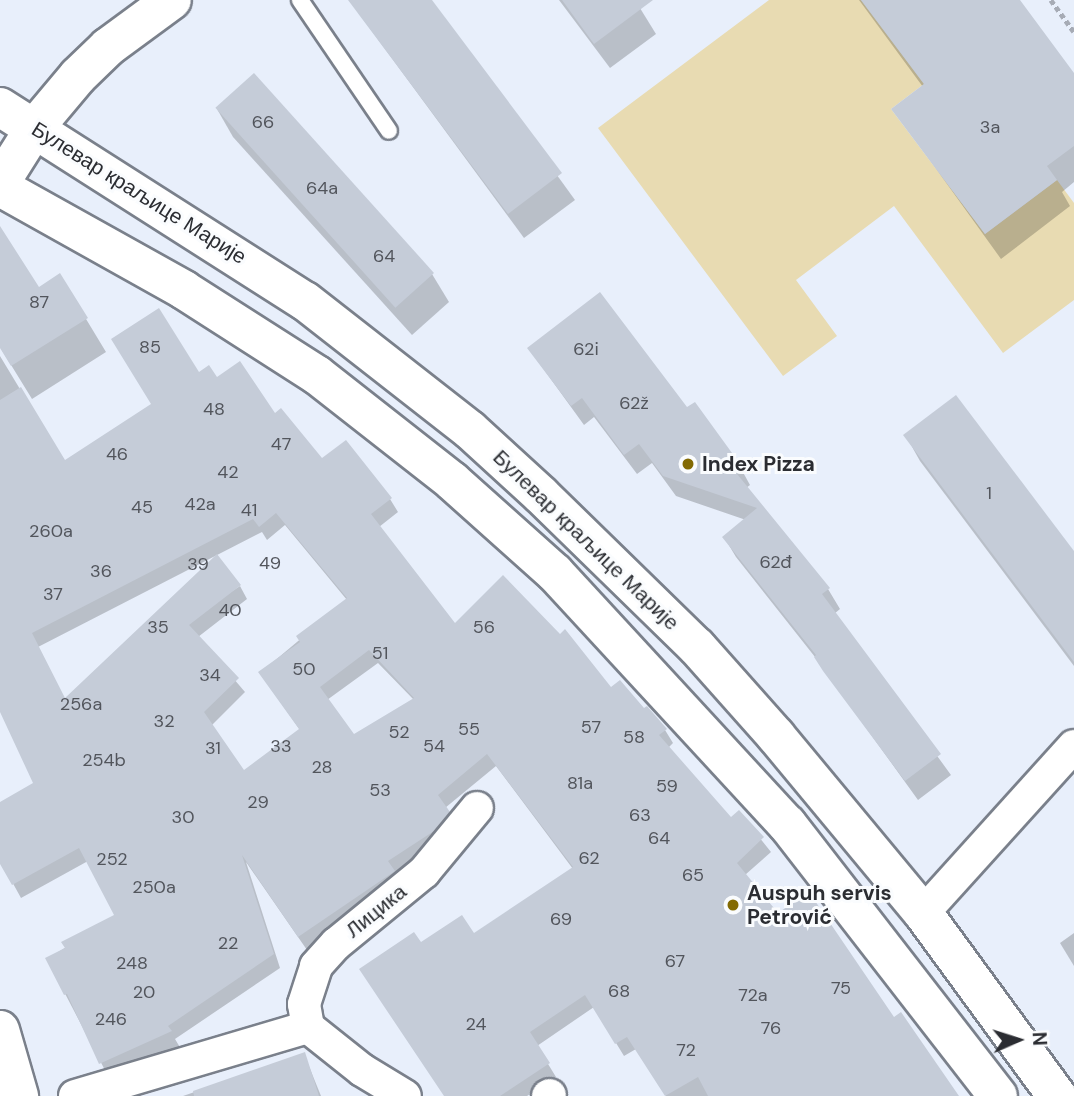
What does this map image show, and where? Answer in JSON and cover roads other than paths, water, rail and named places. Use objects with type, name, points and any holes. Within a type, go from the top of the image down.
[{"type":"main road","points":[[172,0],[108,47],[36,126],[0,185],[184,290],[288,355],[363,410],[496,520],[621,641],[787,824],[998,1096]]},
{"type":"main road","name":"Булевар краљице Марије","points":[[0,107],[36,126],[260,269],[470,430],[697,647],[923,913],[1057,1096]]},
{"type":"main road","points":[[0,1030],[19,1096]]},
{"type":"street","points":[[923,913],[1074,746]]},
{"type":"street","name":"Лицика","points":[[308,1027],[304,1004],[316,967],[336,944],[424,872],[477,808]]},
{"type":"street","points":[[75,1096],[308,1027],[362,1070],[405,1096]]},
{"type":"lane","points":[[300,0],[389,131]]},
{"type":"place","name":"Index Pizza","points":[[688,464]]},
{"type":"place","name":"Auspuh servis Petrović","points":[[733,905]]}]
